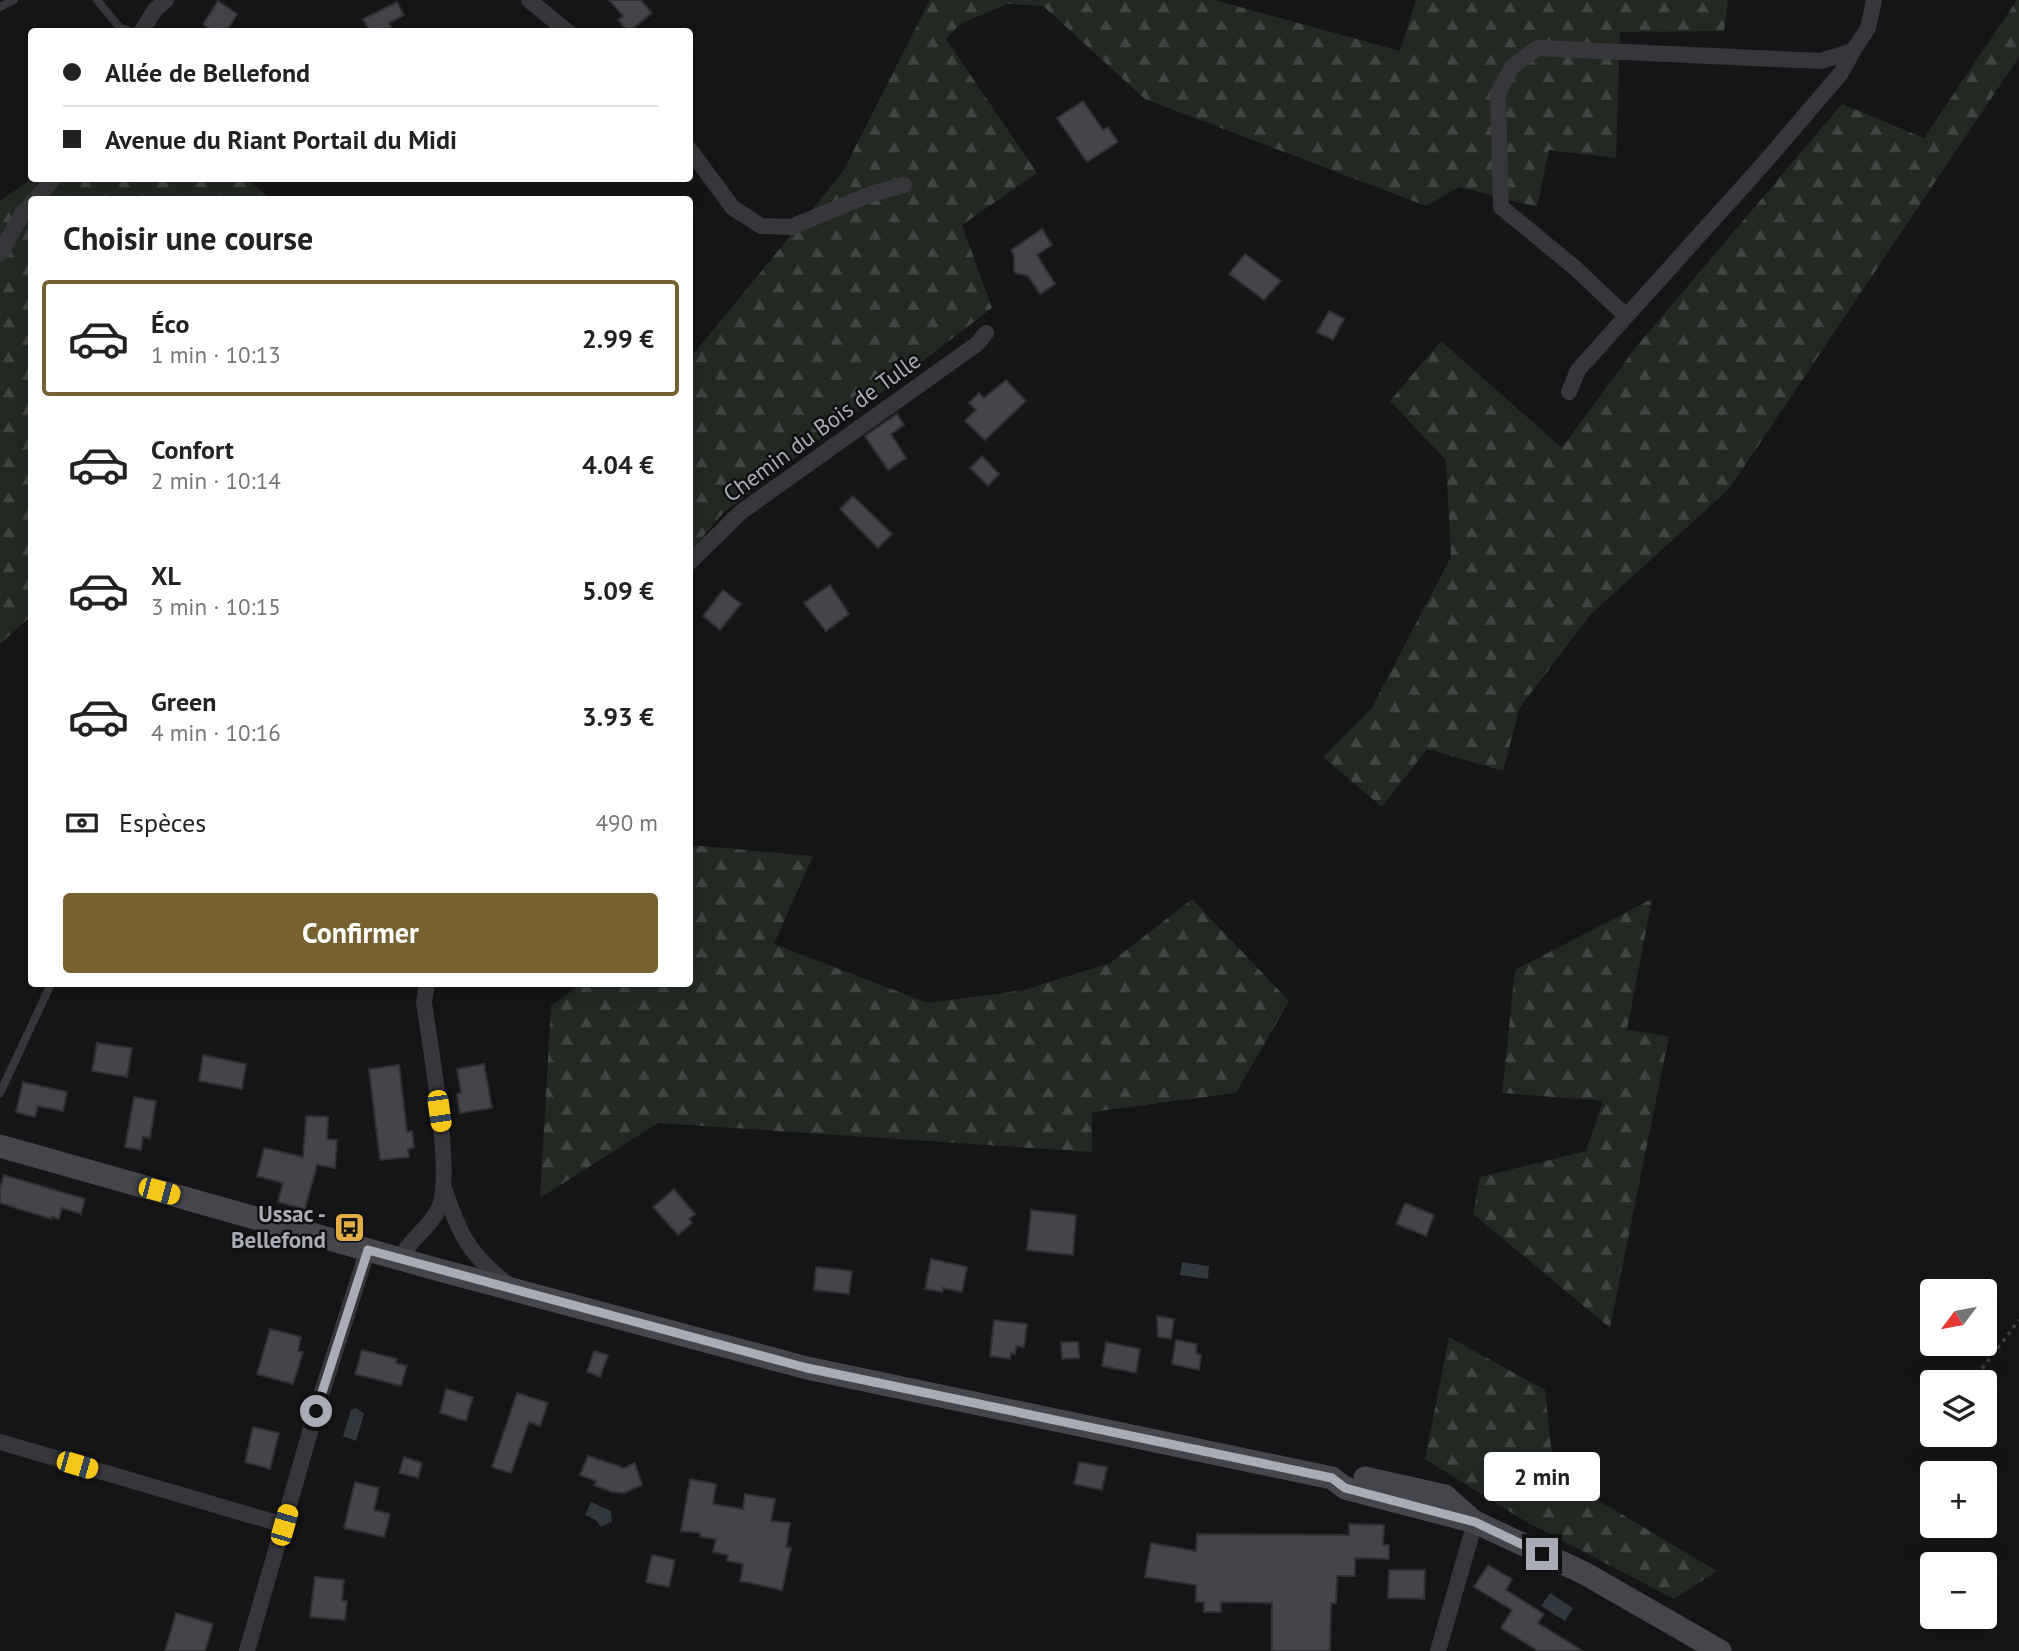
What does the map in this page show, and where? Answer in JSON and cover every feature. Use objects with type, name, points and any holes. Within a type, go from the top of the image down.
[{"type":"main road","points":[[0,1146],[516,1291],[807,1368],[1332,1478],[1345,1488],[1475,1522],[1584,1573],[1720,1651]]},
{"type":"street","points":[[144,28],[155,10],[166,0]]},
{"type":"street","points":[[529,0],[563,28]]},
{"type":"street","points":[[1569,392],[1578,370],[1766,161],[1841,73],[1868,28],[1874,0]]},
{"type":"street","points":[[1626,316],[1574,267],[1501,207],[1498,94],[1512,67],[1537,48],[1821,61],[1853,51]]},
{"type":"street","points":[[693,154],[733,208],[761,226],[791,227],[874,193],[904,185]]},
{"type":"street","points":[[38,196],[51,182]]},
{"type":"street","points":[[0,254],[28,208]]},
{"type":"street","name":"Chemin du Bois de Tulle","points":[[693,559],[741,512],[976,344],[986,333]]},
{"type":"street","points":[[400,1259],[405,1247],[438,1212],[444,1188],[443,1139],[424,1002],[426,987]]},
{"type":"street","points":[[444,1188],[457,1227],[473,1254],[516,1291]]},
{"type":"street","points":[[247,1651],[316,1411],[368,1250]]},
{"type":"street","points":[[0,1442],[284,1525]]},
{"type":"street","points":[[1438,1651],[1475,1522]]},
{"type":"lane","points":[[0,7],[14,0]]},
{"type":"lane","points":[[97,0],[120,28]]},
{"type":"lane","points":[[0,1093],[50,987]]},
{"type":"path","points":[[1981,1370],[2019,1320]]},
{"type":"green space","points":[[930,0],[1214,0],[1400,51],[1416,0],[1728,0],[1724,31],[1620,32],[1616,158],[1549,150],[1537,207],[1459,187],[1426,206],[1145,99],[1043,6],[1007,4],[960,24],[946,39],[1037,173],[962,225],[992,308],[723,513],[693,548],[693,354],[842,173]]},
{"type":"green space","points":[[2017,0],[2019,57],[1729,489],[1591,614],[1520,707],[1503,771],[1427,749],[1382,807],[1323,757],[1371,709],[1451,557],[1446,460],[1390,401],[1441,341],[1562,448],[1636,347],[1842,104],[1924,138]]},
{"type":"green space","points":[[28,181],[251,182],[267,196],[28,196],[28,619],[0,644],[0,201]]},
{"type":"green space","points":[[693,845],[813,856],[774,944],[928,1003],[1024,990],[1110,963],[1192,899],[1289,1001],[1236,1093],[1092,1112],[1092,1152],[658,1123],[540,1198],[551,1006],[577,987],[693,987]]},
{"type":"green space","points":[[1652,899],[1627,1030],[1669,1036],[1610,1328],[1473,1214],[1480,1177],[1586,1151],[1603,1101],[1502,1093],[1515,970]]},
{"type":"green space","points":[[1449,1337],[1545,1390],[1554,1474],[1717,1571],[1674,1599],[1523,1520],[1425,1459]]},
{"type":"shaded area","points":[[1182,1262],[1209,1266],[1208,1279],[1180,1275]]},
{"type":"shaded area","points":[[356,1408],[364,1414],[356,1441],[343,1436],[351,1410]]},
{"type":"shaded area","points":[[591,1502],[611,1511],[612,1522],[601,1527],[596,1520],[585,1515]]},
{"type":"shaded area","points":[[1550,1593],[1573,1608],[1565,1621],[1541,1606]]},
{"type":"building","points":[[609,0],[641,0],[652,13],[633,28],[625,28],[618,20],[623,16]]},
{"type":"building","points":[[218,1],[237,14],[228,28],[208,28],[203,24]]},
{"type":"building","points":[[397,2],[404,15],[389,23],[391,28],[368,28],[363,19]]},
{"type":"building","points":[[1083,101],[1103,130],[1108,127],[1118,142],[1087,162],[1057,118]]},
{"type":"building","points":[[1042,229],[1052,245],[1037,255],[1055,284],[1040,294],[1028,276],[1014,271],[1014,255],[1011,250]]},
{"type":"building","points":[[1245,254],[1281,281],[1264,300],[1229,274]]},
{"type":"building","points":[[1329,311],[1344,319],[1333,340],[1317,332]]},
{"type":"building","points":[[1006,380],[1026,401],[985,440],[965,421],[976,410],[969,403],[979,393],[984,398]]},
{"type":"building","points":[[897,414],[904,425],[891,434],[906,458],[888,470],[865,436]]},
{"type":"building","points":[[982,456],[999,474],[988,486],[970,468]]},
{"type":"building","points":[[853,496],[892,534],[878,548],[840,509]]},
{"type":"building","points":[[830,585],[849,614],[826,631],[804,603]]},
{"type":"building","points":[[723,590],[741,604],[720,630],[703,616]]},
{"type":"building","points":[[97,1043],[132,1048],[127,1077],[92,1071]]},
{"type":"building","points":[[203,1055],[246,1064],[242,1089],[199,1081]]},
{"type":"building","points":[[484,1064],[492,1108],[460,1113],[457,1094],[461,1093],[457,1069]]},
{"type":"building","points":[[399,1065],[407,1132],[412,1131],[414,1148],[408,1149],[409,1157],[380,1160],[369,1069]]},
{"type":"building","points":[[23,1082],[67,1092],[63,1111],[38,1106],[35,1117],[16,1112]]},
{"type":"building","points":[[134,1097],[156,1101],[150,1138],[143,1137],[141,1150],[125,1147]]},
{"type":"building","points":[[306,1116],[328,1117],[327,1139],[337,1140],[335,1168],[317,1165],[305,1209],[278,1202],[283,1183],[257,1176],[264,1148],[303,1157]]},
{"type":"building","points":[[4,1175],[85,1199],[81,1214],[62,1208],[59,1219],[51,1219],[0,1203],[0,1188]]},
{"type":"building","points":[[674,1189],[695,1214],[689,1219],[692,1223],[678,1235],[653,1207]]},
{"type":"building","points":[[1405,1203],[1434,1215],[1426,1236],[1396,1224]]},
{"type":"building","points":[[1031,1210],[1076,1215],[1073,1255],[1027,1250]]},
{"type":"building","points":[[931,1259],[967,1267],[962,1292],[943,1288],[942,1292],[925,1289]]},
{"type":"building","points":[[816,1267],[852,1271],[849,1294],[814,1290]]},
{"type":"building","points":[[1157,1316],[1174,1319],[1171,1339],[1158,1337]]},
{"type":"building","points":[[994,1320],[1027,1324],[1024,1347],[1016,1346],[1015,1354],[1011,1353],[1010,1359],[990,1356]]},
{"type":"building","points":[[270,1329],[301,1337],[298,1351],[303,1352],[293,1384],[257,1374]]},
{"type":"building","points":[[1176,1340],[1197,1344],[1196,1353],[1201,1355],[1199,1370],[1172,1364]]},
{"type":"building","points":[[1061,1342],[1078,1342],[1079,1358],[1062,1359]]},
{"type":"building","points":[[1106,1342],[1140,1349],[1136,1373],[1102,1366]]},
{"type":"building","points":[[362,1350],[397,1359],[396,1363],[407,1366],[401,1386],[355,1374]]},
{"type":"building","points":[[594,1351],[608,1355],[600,1377],[587,1372]]},
{"type":"building","points":[[446,1389],[473,1397],[466,1421],[440,1413]]},
{"type":"building","points":[[517,1393],[548,1403],[540,1426],[529,1422],[511,1473],[492,1467]]},
{"type":"building","points":[[253,1427],[279,1433],[270,1469],[245,1462]]},
{"type":"building","points":[[588,1456],[624,1468],[635,1463],[642,1485],[624,1493],[612,1492],[594,1485],[596,1481],[580,1475]]},
{"type":"building","points":[[404,1457],[422,1463],[418,1478],[399,1473]]},
{"type":"building","points":[[1079,1462],[1107,1467],[1102,1490],[1074,1484]]},
{"type":"building","points":[[690,1479],[716,1484],[713,1504],[743,1509],[745,1494],[775,1499],[771,1521],[790,1523],[786,1547],[791,1548],[782,1590],[740,1581],[743,1564],[727,1561],[728,1555],[713,1552],[716,1539],[700,1537],[700,1533],[681,1531]]},
{"type":"building","points":[[355,1482],[379,1488],[374,1510],[390,1514],[384,1537],[344,1528]]},
{"type":"building","points":[[1349,1524],[1384,1525],[1383,1545],[1389,1545],[1389,1559],[1355,1558],[1355,1576],[1337,1576],[1336,1603],[1331,1603],[1330,1651],[1272,1651],[1272,1603],[1221,1602],[1221,1612],[1204,1612],[1204,1602],[1196,1602],[1196,1585],[1145,1577],[1151,1543],[1196,1551],[1197,1534],[1349,1535]]},
{"type":"building","points":[[652,1555],[675,1560],[669,1587],[646,1582]]},
{"type":"building","points":[[1488,1565],[1512,1579],[1506,1590],[1544,1614],[1538,1623],[1583,1651],[1538,1651],[1501,1628],[1512,1610],[1474,1587]]},
{"type":"building","points":[[1389,1570],[1425,1570],[1424,1599],[1388,1598]]},
{"type":"building","points":[[315,1577],[344,1580],[342,1601],[347,1601],[345,1620],[310,1617]]},
{"type":"building","points":[[176,1613],[213,1624],[205,1651],[165,1651]]},
{"type":"place","name":"Ussac - Bellefond","points":[[349,1227]]},
{"type":"route","points":[[316,1411],[368,1250],[807,1368],[1332,1478],[1345,1488],[1475,1522],[1542,1554]]}]
